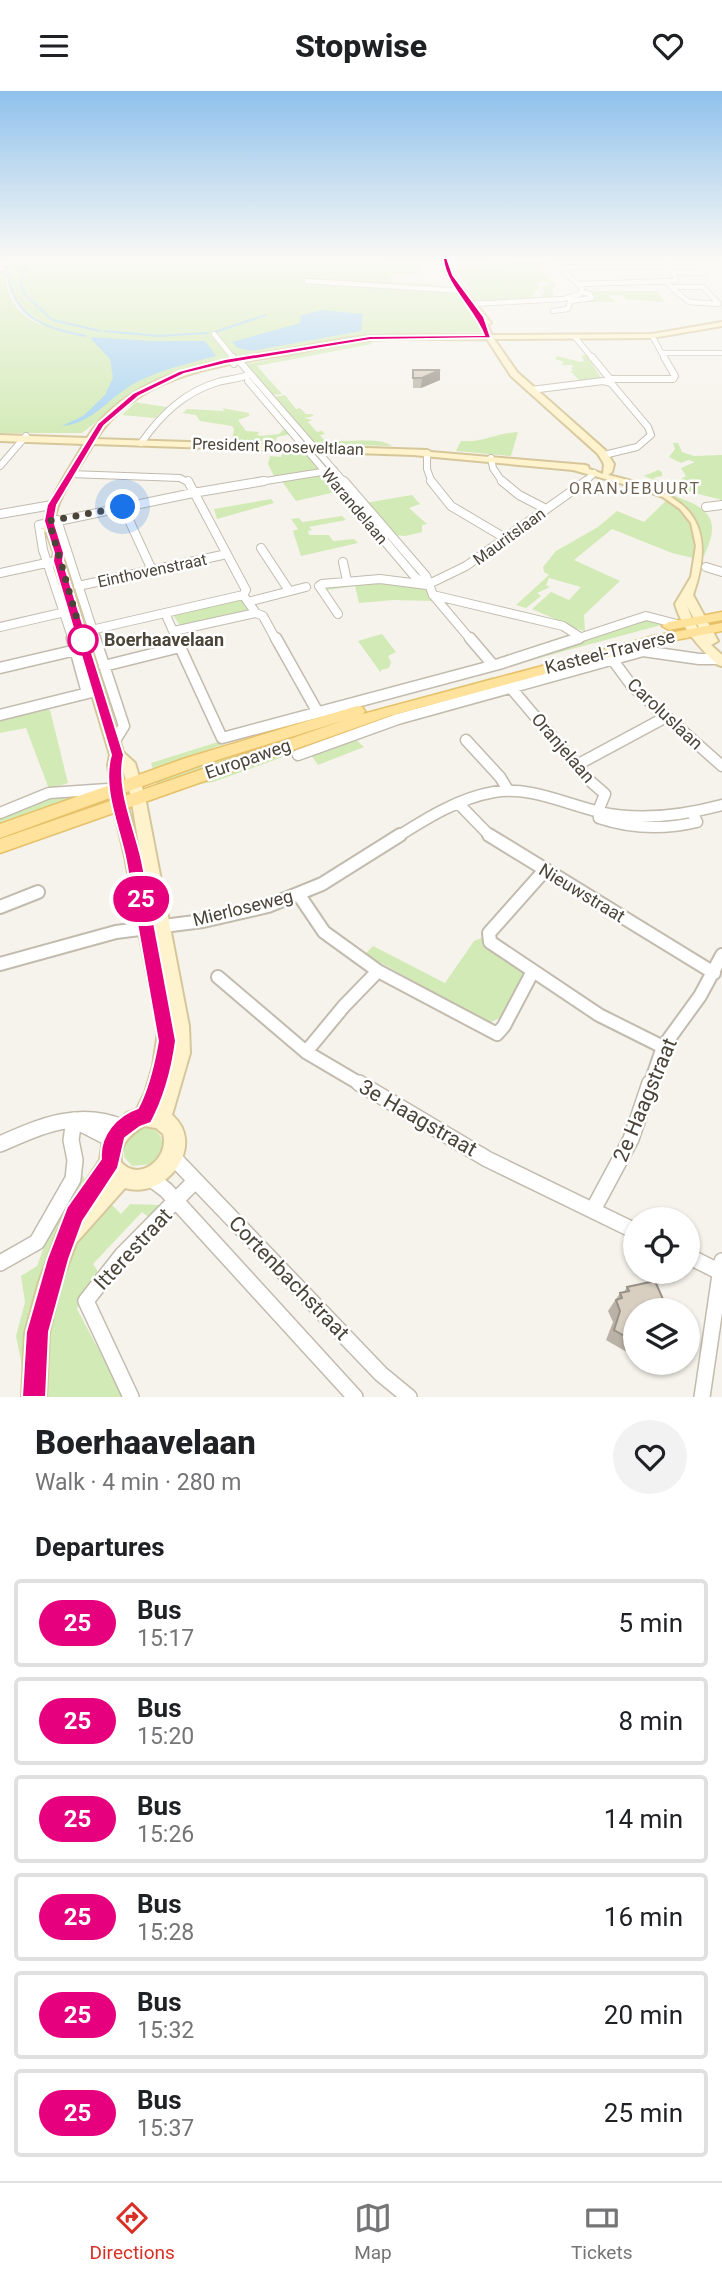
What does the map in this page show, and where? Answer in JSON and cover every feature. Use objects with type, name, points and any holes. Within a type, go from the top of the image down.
[{"type":"main road","points":[[483,320],[514,374],[606,458],[601,472]]},
{"type":"main road","points":[[34,1397],[37,1332],[50,1282],[68,1238],[97,1201],[117,1151],[152,1117],[177,1066],[155,927],[127,793],[115,765],[116,749],[93,692],[81,632],[47,534],[53,520],[52,505],[70,474],[105,421],[129,400],[155,383],[214,364],[370,338],[493,340],[652,336],[720,325]]},
{"type":"main road","name":"President Rooseveltlaan","points":[[0,437],[311,447],[491,458],[601,472],[665,489],[716,511]]},
{"type":"main road","points":[[714,554],[689,588],[688,596],[681,604],[709,653],[719,659]]},
{"type":"main road","name":"Kasteel-Traverse","points":[[502,676],[722,616]]},
{"type":"main road","name":"Kasteel-Traverse","points":[[693,625],[722,627]]},
{"type":"main road","name":"Europaweg","points":[[0,831],[502,676]]},
{"type":"main road","name":"Europaweg","points":[[0,846],[127,793]]},
{"type":"main road","points":[[117,1151],[130,1180],[150,1178],[163,1169],[172,1156],[175,1137],[167,1123],[152,1117]]},
{"type":"street","name":"Warandelaan","points":[[214,334],[311,447],[415,577],[427,585],[502,676]]},
{"type":"street","points":[[531,390],[609,380],[673,379],[675,376],[652,336]]},
{"type":"street","points":[[575,337],[648,427],[651,435],[645,442],[606,458]]},
{"type":"street","points":[[661,353],[722,353]]},
{"type":"street","points":[[142,442],[160,417],[177,401],[215,383],[248,375]]},
{"type":"street","points":[[0,466],[24,437]]},
{"type":"street","points":[[426,453],[427,475],[443,499],[461,515],[505,538]]},
{"type":"street","points":[[491,458],[494,473],[499,480],[516,494],[546,509]]},
{"type":"street","points":[[53,520],[193,493],[330,471]]},
{"type":"street","name":"Mauritslaan","points":[[427,585],[466,566],[601,472]]},
{"type":"street","points":[[70,474],[180,478],[188,481],[246,590],[246,598],[256,613],[263,616],[317,711]]},
{"type":"street","points":[[0,515],[52,505]]},
{"type":"street","points":[[123,507],[152,570]]},
{"type":"street","points":[[261,548],[288,589]]},
{"type":"street","name":"Einthovenstraat","points":[[78,586],[227,554]]},
{"type":"street","points":[[0,573],[58,561]]},
{"type":"street","points":[[0,715],[93,692],[76,650],[81,632],[78,586],[58,561]]},
{"type":"street","points":[[58,561],[65,612],[104,666],[124,726],[116,749]]},
{"type":"street","points":[[343,562],[347,581]]},
{"type":"street","points":[[706,567],[722,572]]},
{"type":"street","points":[[338,614],[319,586],[380,579],[427,585]]},
{"type":"street","points":[[81,632],[165,613],[306,587]]},
{"type":"street","points":[[433,595],[563,626],[580,637]]},
{"type":"street","points":[[0,627],[65,612]]},
{"type":"street","points":[[104,666],[180,647],[165,613]]},
{"type":"street","points":[[174,631],[256,613]]},
{"type":"street","points":[[502,676],[580,637],[646,616],[693,625]]},
{"type":"street","name":"Europaweg","points":[[180,647],[222,738],[317,711],[502,676],[655,651],[694,661],[719,659]]},
{"type":"street","points":[[0,668],[76,650]]},
{"type":"street","name":"Caroluslaan","points":[[612,659],[632,686],[722,766]]},
{"type":"street","name":"Europaweg","points":[[298,755],[398,719],[502,676]]},
{"type":"street","name":"Oranjelaan","points":[[502,676],[605,794],[598,811]]},
{"type":"street","points":[[577,765],[666,717]]},
{"type":"street","points":[[466,740],[500,777],[508,790]]},
{"type":"street","name":"Mierloseweg","points":[[0,964],[92,938],[234,914],[299,895],[458,803],[508,790],[524,791],[598,811],[599,818],[613,824],[654,829],[697,823],[693,814],[720,808]]},
{"type":"street","name":"Europaweg","points":[[0,813],[49,793],[127,793]]},
{"type":"street","name":"Nieuwstraat","points":[[458,803],[490,836],[714,973]]},
{"type":"street","points":[[545,870],[494,926],[488,936],[491,942],[627,1031],[663,1047]]},
{"type":"street","points":[[0,907],[38,892]]},
{"type":"street","points":[[299,895],[324,932],[378,971],[497,1034],[504,1026],[533,971]]},
{"type":"street","name":"2e Haagstraat","points":[[593,1210],[631,1139],[663,1047],[714,973],[722,955]]},
{"type":"street","points":[[306,1052],[344,1006],[378,971]]},
{"type":"street","name":"3e Haagstraat","points":[[218,977],[306,1052],[487,1159],[623,1225]]},
{"type":"street","points":[[0,1263],[37,1242],[73,1179],[75,1160],[71,1140],[74,1119]]},
{"type":"street","points":[[0,1144],[50,1122],[74,1119],[117,1151]]},
{"type":"street","name":"Cortenbachstraat","points":[[172,1156],[381,1374],[409,1397]]},
{"type":"street","name":"Cortenbachstraat","points":[[150,1178],[166,1190],[175,1203],[355,1397]]},
{"type":"street","name":"Itterestraat","points":[[131,1397],[86,1301],[122,1255],[195,1181]]},
{"type":"street","points":[[700,1261],[721,1269],[702,1397]]},
{"type":"green space","points":[[0,320],[32,320],[46,326],[37,320],[478,320],[482,332],[394,333],[232,357],[175,371],[144,385],[82,433],[0,433]]},
{"type":"green space","points":[[370,341],[372,344],[257,366],[282,394],[272,395],[246,364]]},
{"type":"green space","points":[[586,355],[602,379],[581,382],[570,371],[573,371],[571,368],[574,365],[561,365],[564,362],[555,359],[557,356],[581,362],[584,360],[581,356]]},
{"type":"green space","points":[[285,395],[296,409],[300,408],[306,414],[314,416],[305,418],[312,420],[308,422],[317,432],[322,431],[325,434],[320,435],[323,439],[377,441],[392,446],[315,444],[274,397]]},
{"type":"green space","points":[[136,402],[167,407],[155,418],[122,415]]},
{"type":"green space","points":[[222,408],[249,413],[249,416],[238,420],[246,431],[260,432],[257,434],[260,436],[279,434],[284,429],[291,434],[277,437],[275,442],[232,440],[232,426],[200,421],[196,415],[183,413],[187,409],[225,411]]},
{"type":"green space","points":[[518,432],[511,456],[456,451],[461,441],[476,441]]},
{"type":"green space","points":[[673,443],[678,443],[682,452],[694,456],[722,455],[722,500],[675,488],[644,476],[658,470],[662,472],[662,476],[653,478],[671,485],[686,476],[681,468],[695,462],[688,460],[681,463],[669,457],[675,449]]},
{"type":"green space","points":[[283,451],[305,451],[320,469],[274,476],[268,464],[270,456],[281,457]]},
{"type":"green space","points":[[324,474],[340,491],[296,501],[281,480]]},
{"type":"green space","points":[[412,495],[420,504],[409,508],[427,524],[422,525],[422,532],[405,536],[393,535],[365,503]]},
{"type":"green space","points":[[672,495],[696,505],[710,518],[711,535],[702,560],[672,553],[612,529],[574,560],[620,581],[584,615],[585,631],[552,623],[555,619],[532,609],[551,592],[569,600],[581,587],[549,578],[546,585],[550,587],[537,593],[541,596],[526,608],[516,605],[549,575],[544,572],[543,567],[556,551],[598,527],[617,511],[644,522]]},
{"type":"green space","points":[[271,499],[274,503],[217,519],[214,509]]},
{"type":"green space","points":[[342,516],[346,520],[309,527],[312,530],[308,531],[309,535],[329,535],[333,541],[354,539],[358,543],[301,556],[293,531],[298,529],[291,519],[299,518],[304,524],[303,522]]},
{"type":"green space","points":[[380,582],[425,586],[434,601],[359,603],[355,586],[327,590],[324,586]]},
{"type":"green space","points":[[243,597],[252,610],[181,627],[173,615]]},
{"type":"green space","points":[[648,619],[665,624],[505,667],[541,651]]},
{"type":"green space","points":[[382,634],[396,652],[388,656],[391,662],[389,668],[381,670],[381,673],[358,641]]},
{"type":"green space","points":[[498,669],[236,740],[153,769],[151,763],[221,741]]},
{"type":"green space","points":[[493,677],[494,679],[418,700],[157,788],[156,781],[324,724]]},
{"type":"green space","points":[[499,685],[381,722],[213,782],[194,785],[366,722]]},
{"type":"green space","points":[[45,706],[46,710],[50,710],[68,783],[49,789],[26,728],[0,733],[0,718]]},
{"type":"green space","points":[[355,739],[364,747],[318,765],[311,755]]},
{"type":"green space","points":[[81,795],[80,799],[0,828],[0,817],[50,797]]},
{"type":"green space","points":[[484,937],[526,972],[500,1018],[489,1023],[365,954],[373,946],[445,983],[474,941]]},
{"type":"green space","points":[[144,1127],[157,1132],[162,1147],[152,1164],[132,1166],[124,1157],[124,1144],[138,1129]]},
{"type":"green space","points":[[82,1175],[90,1186],[25,1380],[16,1336],[25,1302],[21,1276],[37,1266],[44,1247]]},
{"type":"green space","points":[[106,1199],[121,1214],[130,1204],[160,1205],[162,1209],[151,1219],[142,1212],[93,1264],[99,1273],[82,1293],[77,1309],[124,1397],[45,1397],[51,1303],[73,1247]]},
{"type":"water","points":[[300,320],[362,320],[361,331],[251,351],[238,348],[232,342],[300,323]]},
{"type":"water","points":[[92,337],[205,341],[216,356],[147,377],[92,415],[62,426],[83,416],[105,395],[113,378],[110,359]]},
{"type":"building","points":[[413,370],[440,370],[422,378],[413,378]]},
{"type":"building","points":[[656,1284],[662,1298],[623,1298],[623,1335],[614,1330],[620,1311],[616,1300],[622,1298],[620,1293],[629,1291],[627,1287]]},
{"type":"waterway","points":[[37,320],[86,336]]},
{"type":"waterway","points":[[53,320],[100,331]]},
{"type":"waterway","points":[[215,332],[251,320]]},
{"type":"waterway","points":[[104,331],[159,336],[208,333]]},
{"type":"bus line","name":"25","points":[[34,1397],[37,1332],[58,1259],[79,1207],[111,1161],[110,1151],[118,1131],[135,1118],[144,1116],[152,1101],[163,1066],[167,1041],[133,857],[120,804],[115,765],[117,755],[58,561],[59,553],[49,521],[52,505],[101,425],[136,394],[155,383],[204,366],[358,339],[489,337],[481,320]]},
{"type":"place","name":"Boerhaavelaan","points":[[83,640]]},
{"type":"district","name":"ORANJEBUURT","points":[[635,488]]},
{"type":"route","points":[[83,640],[58,561],[59,553],[49,521],[123,507]]}]
